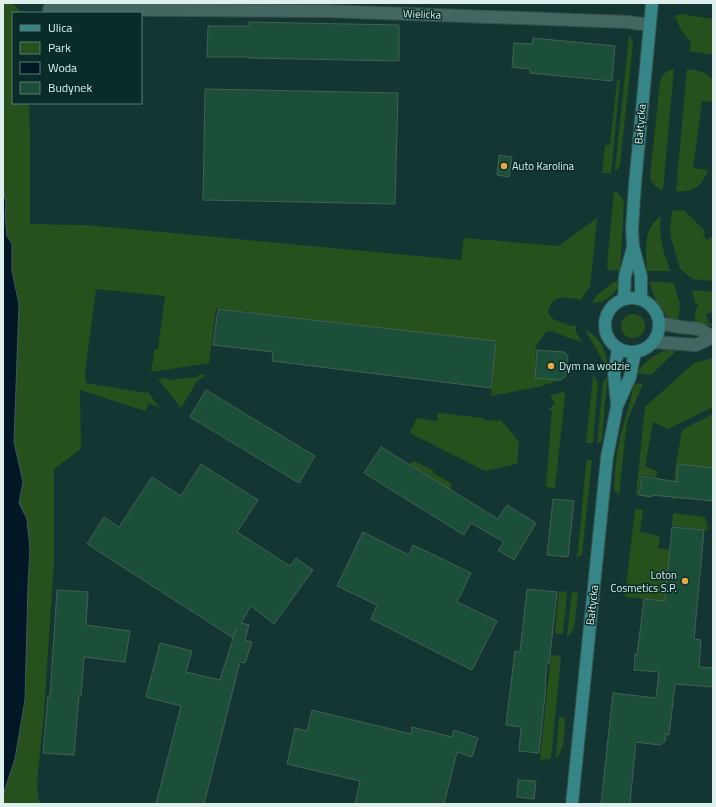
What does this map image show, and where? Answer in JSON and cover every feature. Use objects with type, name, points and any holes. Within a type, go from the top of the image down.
[{"type":"main road","name":"Bałtycka","points":[[641,299],[641,276],[633,246],[632,230],[652,3]]},
{"type":"main road","name":"Bałtycka","points":[[624,299],[625,276],[633,246]]},
{"type":"main road","points":[[624,299],[641,299],[650,305],[657,315],[659,323],[657,335],[654,342],[642,351],[627,352],[618,348],[612,343],[605,329],[606,320],[609,311],[624,299]]},
{"type":"main road","name":"Bałtycka","points":[[617,406],[614,374],[618,348]]},
{"type":"main road","name":"Bałtycka","points":[[572,804],[607,457],[617,406],[630,377],[635,352]]},
{"type":"street","name":"Wielicka","points":[[49,9],[327,11],[628,22],[650,25]]},
{"type":"street","points":[[659,323],[699,329],[713,337]]},
{"type":"street","points":[[654,342],[696,345],[713,337]]},
{"type":"green space","points":[[3,3],[12,3],[21,12],[12,12],[12,104],[29,104],[30,224],[86,225],[461,260],[464,238],[559,246],[597,218],[590,287],[581,300],[570,298],[556,299],[552,302],[548,313],[553,319],[571,326],[576,326],[576,332],[582,342],[552,331],[548,331],[544,334],[536,346],[535,377],[561,380],[538,387],[491,396],[496,341],[216,308],[209,363],[151,372],[155,349],[158,349],[165,296],[96,289],[85,373],[86,383],[146,393],[147,391],[160,408],[149,403],[145,411],[80,390],[81,449],[54,469],[54,562],[44,713],[37,782],[38,797],[41,804],[3,804],[3,795],[15,759],[25,700],[30,550],[27,519],[19,503],[23,482],[14,442],[19,304],[12,271],[12,244],[7,236],[5,216],[6,203],[3,188]]},
{"type":"green space","points":[[681,14],[713,19],[713,55],[689,51],[691,42],[681,30],[675,16]]},
{"type":"green space","points":[[629,35],[633,44],[620,164],[618,169],[615,171]]},
{"type":"green space","points":[[674,69],[663,190],[658,188],[652,182],[650,177],[660,82],[665,73]]},
{"type":"green space","points":[[687,69],[706,74],[713,82],[713,102],[702,101],[693,168],[708,170],[706,176],[696,187],[687,191],[676,191]]},
{"type":"green space","points":[[617,80],[620,81],[611,173],[602,173],[605,145],[610,145]]},
{"type":"green space","points":[[614,191],[618,193],[624,204],[620,271],[609,270],[607,266]]},
{"type":"green space","points":[[684,210],[706,232],[703,235],[707,240],[711,237],[713,239],[713,281],[693,279],[680,269],[671,238],[670,228],[672,211]]},
{"type":"green space","points":[[661,216],[661,238],[670,271],[647,271],[646,241],[651,227]]},
{"type":"green space","points":[[620,281],[616,290],[610,297],[597,303],[592,303],[596,296],[613,282]]},
{"type":"green space","points":[[649,281],[674,283],[680,304],[678,323],[662,311],[653,294]]},
{"type":"green space","points":[[692,290],[713,292],[713,312],[706,314],[709,324],[713,323],[713,326],[694,324],[696,308],[698,307],[697,303],[695,303]]},
{"type":"green space","points":[[633,314],[642,317],[645,326],[642,335],[633,338],[624,335],[621,326],[624,317]]},
{"type":"green space","points":[[586,330],[596,337],[602,345],[608,366],[604,363]]},
{"type":"green space","points":[[670,349],[675,349],[674,353],[651,375],[637,373],[651,358]]},
{"type":"green space","points":[[713,358],[713,407],[668,429],[653,422],[645,466],[658,472],[656,477],[641,475],[638,495],[636,494],[645,407],[694,363]]},
{"type":"green space","points":[[207,374],[197,381],[181,408],[158,379],[167,378],[168,380],[198,377],[198,375]]},
{"type":"green space","points":[[593,376],[598,383],[593,443],[586,443]]},
{"type":"green space","points":[[606,378],[608,378],[602,440],[601,442],[597,443],[603,382]]},
{"type":"green space","points":[[634,383],[643,384],[627,421],[619,494],[614,489],[616,463],[620,437]]},
{"type":"green space","points":[[564,392],[565,395],[555,488],[546,487],[552,410],[548,410],[555,403],[550,397],[552,395]]},
{"type":"green space","points":[[438,413],[484,418],[484,420],[499,421],[500,419],[519,442],[517,464],[485,471],[410,433],[417,418],[437,421]]},
{"type":"green space","points":[[713,414],[713,468],[679,464],[675,500],[672,499],[682,430]]},
{"type":"green space","points":[[588,460],[592,460],[582,554],[581,556],[576,557],[578,551],[586,464]]},
{"type":"green space","points":[[414,461],[434,471],[433,473],[451,483],[451,490],[409,464]]},
{"type":"green space","points":[[635,509],[643,510],[640,532],[660,536],[658,548],[670,550],[662,636],[659,600],[625,597]]},
{"type":"green space","points":[[673,513],[705,517],[708,530],[672,526]]},
{"type":"green space","points":[[559,591],[567,592],[563,634],[555,633]]},
{"type":"green space","points":[[572,592],[578,593],[574,628],[570,635],[567,636]]},
{"type":"green space","points":[[551,655],[561,656],[551,759],[540,760]]},
{"type":"green space","points":[[559,717],[565,718],[564,734],[563,744],[556,758]]},
{"type":"water","points":[[3,188],[6,203],[5,216],[7,236],[12,244],[12,271],[19,304],[14,442],[23,482],[19,503],[27,519],[30,550],[25,700],[15,759],[3,795]]},
{"type":"building","points":[[249,22],[399,25],[399,61],[207,57],[208,26],[249,26]]},
{"type":"building","points":[[533,38],[615,46],[612,81],[530,73],[530,69],[512,67],[514,43],[532,44]]},
{"type":"building","points":[[205,89],[398,93],[395,204],[203,200]]},
{"type":"building","name":"Auto Karolina","points":[[499,155],[512,157],[509,177],[497,175]]},
{"type":"building","points":[[218,309],[496,341],[491,388],[272,361],[273,352],[213,345]]},
{"type":"building","name":"Dym na wodzie","points":[[537,350],[564,352],[568,356],[566,376],[561,380],[535,378]]},
{"type":"building","points":[[206,390],[315,456],[299,483],[190,417]]},
{"type":"building","points":[[381,447],[498,519],[507,505],[536,523],[514,560],[498,550],[504,542],[471,523],[464,535],[364,473]]},
{"type":"building","points":[[201,464],[258,500],[237,532],[290,566],[296,558],[313,570],[274,624],[251,606],[241,623],[249,625],[245,640],[252,642],[245,663],[240,662],[204,804],[156,804],[181,706],[146,697],[160,643],[192,651],[186,672],[220,680],[236,629],[232,637],[87,544],[104,517],[119,527],[152,477],[181,496]]},
{"type":"building","points":[[678,464],[713,468],[713,501],[639,495],[642,476],[677,482]]},
{"type":"building","points":[[553,499],[574,501],[568,557],[547,555]]},
{"type":"building","points":[[672,527],[704,530],[694,639],[701,640],[699,667],[713,668],[713,687],[675,684],[669,735],[666,734],[665,742],[660,745],[636,742],[630,804],[601,804],[613,693],[656,698],[659,672],[634,670],[635,654],[637,655],[644,599],[665,601]]},
{"type":"building","points":[[363,532],[409,555],[413,545],[471,573],[457,602],[497,621],[472,670],[371,619],[377,605],[337,586]]},
{"type":"building","points":[[527,589],[557,592],[549,664],[547,663],[539,753],[519,751],[521,727],[506,725],[515,651],[520,652]]},
{"type":"building","points":[[57,590],[88,592],[86,625],[130,631],[125,662],[84,657],[74,755],[43,753],[48,696],[50,696]]},
{"type":"building","points":[[312,710],[411,734],[412,727],[452,737],[454,730],[478,738],[472,757],[457,752],[444,804],[355,804],[360,781],[287,764],[295,728],[307,731]]},
{"type":"building","points":[[518,780],[536,781],[534,799],[517,797]]},
{"type":"place","name":"Auto Karolina","points":[[504,166]]},
{"type":"place","name":"Dym na wodzie","points":[[551,366]]},
{"type":"place","name":"Loton Cosmetics S.P.","points":[[685,581]]}]
